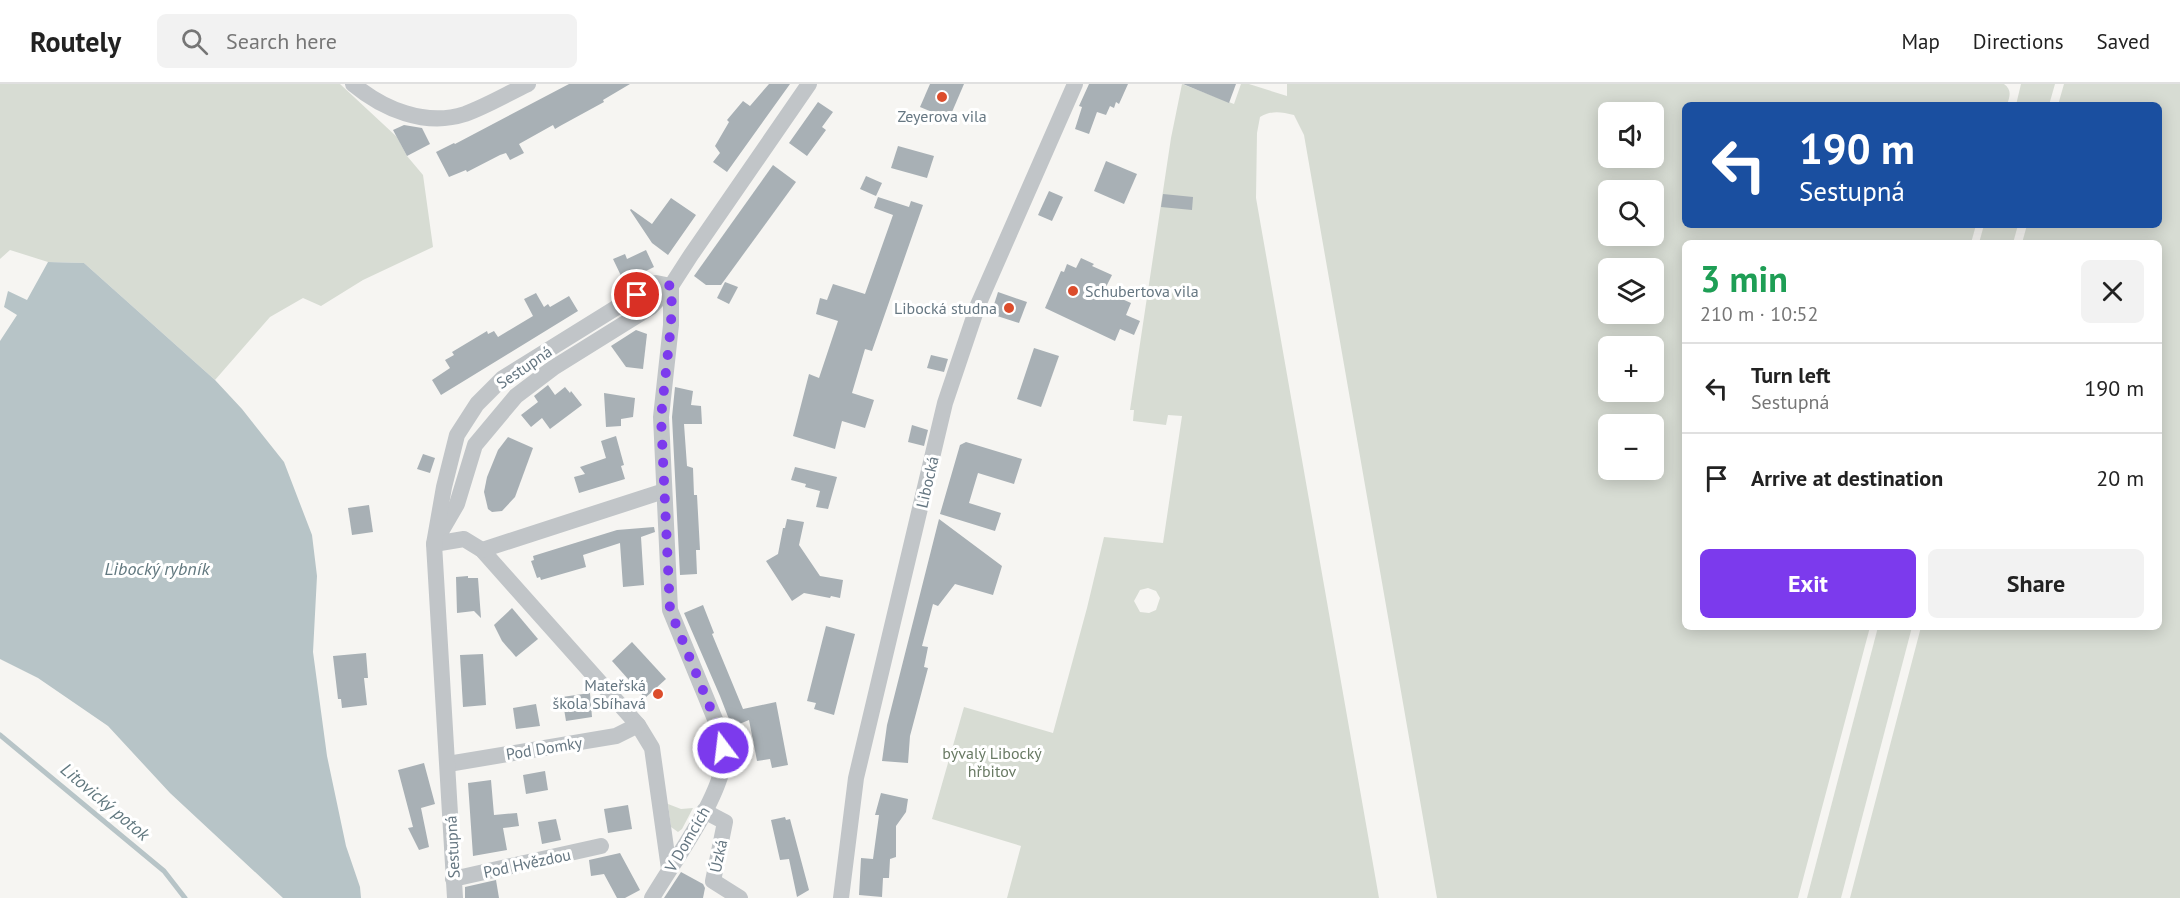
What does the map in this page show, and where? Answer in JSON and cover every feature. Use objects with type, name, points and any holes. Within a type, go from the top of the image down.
[{"type":"street","points":[[353,84],[379,103],[395,111],[411,115],[445,117],[463,114],[528,84]]},
{"type":"street","name":"Sestupná","points":[[434,544],[457,504],[475,445],[516,396],[553,368],[651,307],[672,286],[809,84]]},
{"type":"street","name":"Libocká","points":[[841,898],[856,778],[945,403],[978,305],[1075,84]]},
{"type":"street","name":"Sestupná","points":[[455,898],[434,544],[444,487],[457,435],[477,404],[503,378],[656,283],[672,286]]},
{"type":"street","name":"V Domcích","points":[[652,898],[705,811],[724,765],[719,729],[670,610],[661,417],[671,325],[672,286]]},
{"type":"street","points":[[482,550],[663,491]]},
{"type":"street","points":[[434,544],[464,538],[482,550],[638,725],[652,748],[669,869]]},
{"type":"street","name":"Pod Domky","points":[[448,764],[616,736],[638,725]]},
{"type":"street","name":"Úzká","points":[[705,811],[725,822],[713,880],[740,898]]},
{"type":"street","name":"Pod Hvězdou","points":[[453,879],[601,846]]},
{"type":"green space","points":[[0,84],[340,84],[397,137],[407,156],[423,175],[433,247],[363,280],[321,306],[303,298],[270,317],[215,380],[84,263],[48,262],[10,250],[0,259]]},
{"type":"green space","name":"bývalý Libocký hřbitov","points":[[1182,84],[1234,104],[1241,84],[1249,84],[1287,96],[1287,84],[2004,84],[2010,93],[2008,102],[1682,102],[1682,228],[1975,228],[1972,240],[1682,240],[1682,630],[1869,630],[1798,898],[1437,898],[1304,135],[1294,115],[1273,112],[1260,117],[1257,133],[1256,198],[1379,898],[1007,898],[1021,846],[932,819],[964,707],[1053,733],[1104,537],[1163,543],[1182,416],[1168,415],[1166,425],[1133,421],[1134,410],[1130,410],[1171,138]],"holes":[[[1148,588],[1156,591],[1160,598],[1156,610],[1149,613],[1140,612],[1134,601],[1140,590]]]},
{"type":"green space","points":[[2021,84],[2055,84],[2050,102],[2017,102]]},
{"type":"green space","points":[[2064,84],[2180,84],[2180,898],[1850,898],[1920,630],[2162,630],[2162,240],[2023,240],[2026,228],[2162,228],[2162,102],[2059,102]]},
{"type":"green space","points":[[1983,228],[2017,228],[2014,240],[1980,240]]},
{"type":"green space","points":[[1877,630],[1911,630],[1841,898],[1807,898]]},
{"type":"green space","points":[[668,804],[681,809],[693,808],[682,829],[678,832],[671,827]]},
{"type":"water","name":"Libocký rybník","points":[[48,262],[84,263],[215,380],[242,409],[284,462],[312,535],[317,576],[313,652],[327,756],[346,846],[360,887],[361,898],[283,898],[170,793],[108,726],[38,678],[0,659],[0,341],[17,315],[4,307],[8,291],[27,300]]},
{"type":"building","points":[[569,84],[630,84],[603,100],[604,102],[555,129],[553,125],[519,144],[524,153],[510,160],[506,153],[467,172],[466,170],[449,177],[436,152]]},
{"type":"building","points":[[769,84],[790,84],[727,172],[713,162],[720,153],[715,146],[729,122],[727,120],[743,101],[750,106]]},
{"type":"building","name":"Zeyerova vila","points":[[930,84],[964,84],[949,119],[920,107]]},
{"type":"building","points":[[1089,84],[1128,84],[1119,104],[1116,102],[1114,108],[1110,106],[1106,115],[1097,112],[1089,134],[1075,129],[1082,107],[1079,106]]},
{"type":"building","points":[[1183,84],[1236,84],[1229,103]]},
{"type":"building","points":[[818,102],[833,112],[822,127],[826,130],[807,156],[789,143]]},
{"type":"building","points":[[404,125],[422,128],[430,144],[407,156],[393,130]]},
{"type":"building","points":[[898,146],[934,156],[927,178],[891,168]]},
{"type":"building","points":[[1106,161],[1137,174],[1124,204],[1094,191]]},
{"type":"building","points":[[773,165],[796,182],[721,285],[706,285],[694,276]]},
{"type":"building","points":[[866,176],[882,183],[876,196],[860,189]]},
{"type":"building","points":[[1049,191],[1063,197],[1052,221],[1038,215]]},
{"type":"building","points":[[1163,194],[1193,197],[1192,210],[1161,207]]},
{"type":"building","points":[[878,197],[909,207],[911,201],[923,205],[872,351],[865,349],[852,393],[874,400],[865,428],[842,421],[835,449],[793,436],[809,374],[819,378],[838,321],[816,314],[820,298],[827,300],[833,284],[865,294],[893,215],[874,208]]},
{"type":"building","points":[[671,198],[696,215],[668,255],[652,243],[630,210],[652,224]]},
{"type":"building","points":[[646,250],[654,267],[624,282],[613,259],[625,254],[627,259]]},
{"type":"building","points":[[1081,258],[1112,275],[1104,291],[1131,303],[1126,315],[1140,321],[1134,335],[1120,329],[1115,341],[1045,308],[1061,271],[1064,272],[1067,264],[1076,268]]},
{"type":"building","points":[[725,282],[738,287],[729,304],[717,298]]},
{"type":"building","name":"Libocká studna","points":[[998,292],[1027,302],[1019,323],[991,314]]},
{"type":"building","points":[[536,293],[544,307],[548,304],[550,307],[569,296],[578,311],[441,395],[432,380],[450,368],[445,360],[454,355],[452,352],[487,331],[488,334],[494,331],[498,337],[533,316],[524,299]]},
{"type":"building","points":[[636,330],[647,334],[643,369],[626,367],[611,346]]},
{"type":"building","points":[[1034,348],[1059,356],[1041,407],[1017,399]]},
{"type":"building","points":[[931,355],[948,359],[944,372],[927,368]]},
{"type":"building","points":[[548,385],[555,395],[565,387],[582,405],[550,429],[542,418],[531,427],[521,415],[538,402],[534,396]]},
{"type":"building","points":[[675,387],[693,391],[691,405],[701,406],[702,424],[684,424],[687,466],[693,468],[694,495],[697,495],[700,550],[696,550],[697,574],[680,575],[672,417]]},
{"type":"building","points":[[604,393],[635,398],[633,417],[621,419],[621,426],[606,427]]},
{"type":"building","points":[[912,425],[928,430],[924,446],[908,442]]},
{"type":"building","points":[[616,436],[624,465],[621,466],[625,479],[579,493],[574,477],[585,474],[580,467],[606,458],[601,441]]},
{"type":"building","points":[[508,437],[533,448],[515,497],[502,511],[492,512],[488,509],[484,492],[487,477],[498,450]]},
{"type":"building","points":[[966,442],[1022,459],[1014,484],[978,473],[969,503],[1001,513],[995,531],[940,514],[960,445]]},
{"type":"building","points":[[423,454],[435,458],[430,473],[417,469]]},
{"type":"building","points":[[795,467],[837,477],[828,509],[816,507],[820,491],[791,480]]},
{"type":"building","points":[[369,505],[373,532],[352,535],[348,508]]},
{"type":"building","points":[[787,519],[804,522],[799,545],[820,576],[843,580],[840,598],[804,593],[792,601],[766,561],[778,554]]},
{"type":"building","points":[[939,519],[1002,566],[993,595],[955,584],[938,606],[933,604],[922,646],[928,647],[924,667],[928,668],[910,736],[908,763],[882,761],[887,725]]},
{"type":"building","points":[[654,527],[655,532],[641,537],[644,585],[623,587],[620,543],[583,555],[586,567],[541,580],[540,577],[537,578],[531,561],[534,560],[533,556],[617,530]]},
{"type":"building","points":[[468,576],[468,578],[478,578],[481,618],[474,611],[457,613],[456,577]]},
{"type":"building","points":[[703,605],[714,633],[712,634],[743,709],[776,702],[788,765],[772,768],[770,759],[757,761],[749,720],[732,727],[684,613]]},
{"type":"building","points":[[512,608],[538,639],[516,657],[502,641],[494,625]]},
{"type":"building","points":[[826,626],[855,634],[834,715],[814,709],[816,703],[807,701]]},
{"type":"building","points":[[632,642],[666,679],[645,698],[612,661]]},
{"type":"building","points":[[366,653],[368,678],[364,678],[367,705],[342,708],[341,699],[338,699],[333,656]]},
{"type":"building","points":[[483,654],[486,705],[463,707],[460,655]]},
{"type":"building","points":[[590,693],[592,717],[566,721],[562,697]]},
{"type":"building","points":[[536,704],[540,726],[516,729],[513,708]]},
{"type":"building","points":[[424,763],[435,804],[421,808],[429,847],[419,850],[408,828],[413,827],[398,770]]},
{"type":"building","points":[[545,771],[548,790],[526,794],[523,775]]},
{"type":"building","points":[[491,780],[494,815],[517,813],[519,826],[503,828],[507,850],[473,856],[468,783]]},
{"type":"building","points":[[881,793],[908,799],[906,812],[896,826],[896,857],[890,859],[889,878],[883,878],[882,897],[859,895],[861,858],[873,859],[879,815],[875,815]]},
{"type":"building","points":[[628,805],[632,829],[608,833],[604,809]]},
{"type":"building","points":[[785,817],[786,820],[790,819],[809,890],[797,897],[789,859],[780,860],[771,820]]},
{"type":"building","points":[[556,819],[561,840],[542,844],[538,822]]},
{"type":"building","points":[[620,853],[640,890],[625,898],[617,898],[604,874],[591,876],[589,860]]},
{"type":"building","points":[[681,872],[703,884],[705,888],[703,898],[664,898]]},
{"type":"building","points":[[496,880],[499,898],[465,898],[465,887]]},
{"type":"waterway","name":"Litovický potok","points":[[0,735],[164,871],[185,898]]},
{"type":"place","name":"Zeyerova vila","points":[[942,97]]},
{"type":"place","name":"Schubertova vila","points":[[1073,291]]},
{"type":"place","name":"Libocká studna","points":[[1009,308]]},
{"type":"place","name":"Mateřská škola Sbíhavá","points":[[658,694]]},
{"type":"route","points":[[637,295],[656,283],[672,286],[671,325],[661,417],[670,610],[719,729],[723,748]]}]
